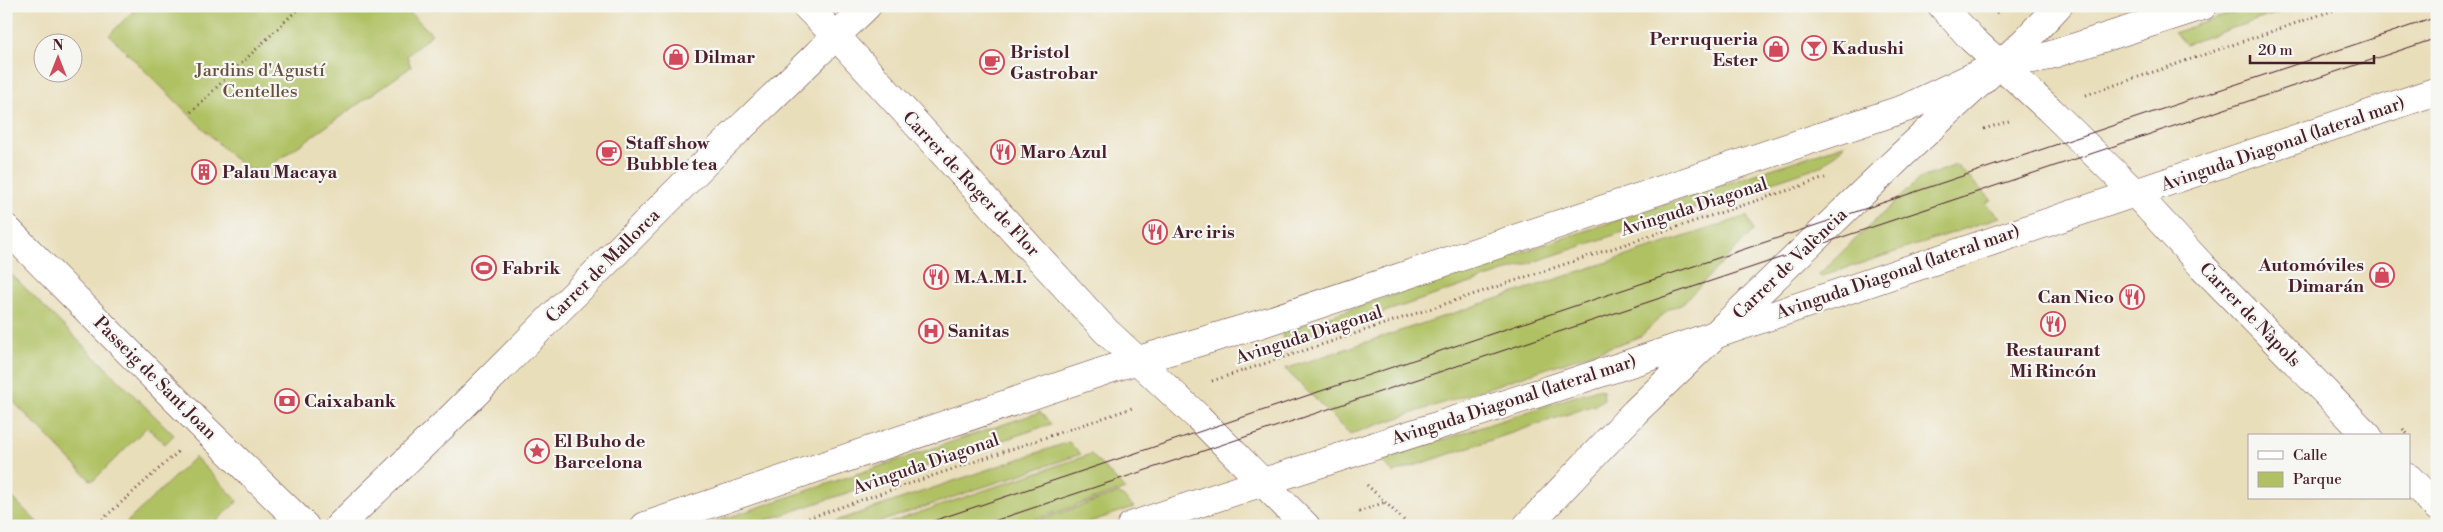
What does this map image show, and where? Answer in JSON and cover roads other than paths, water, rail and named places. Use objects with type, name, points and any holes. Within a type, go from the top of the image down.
[{"type":"street","name":"Carrer de Roger de Flor","points":[[806,6],[837,37],[1106,331],[1263,482]]},
{"type":"street","name":"Carrer de Mallorca","points":[[339,526],[454,415],[723,145],[868,6]]},
{"type":"street","points":[[1942,6],[2000,64]]},
{"type":"street","name":"Carrer de València","points":[[1527,526],[1635,412],[1721,332],[1897,160],[2024,42],[2058,6]]},
{"type":"street","points":[[645,526],[1137,360],[1260,324],[1906,108],[2000,64],[2041,58],[2203,6]]},
{"type":"street","name":"Carrer de Nàpols","points":[[2000,64],[2135,194],[2203,267],[2366,434]]},
{"type":"street","name":"Avinguda Diagonal (lateral mar)","points":[[1131,526],[1721,332],[2437,91]]},
{"type":"street","name":"Passeig de Sant Joan","points":[[6,228],[205,429],[305,526]]},
{"type":"street","points":[[2410,479],[2437,507]]},
{"type":"street","points":[[1263,482],[1306,526]]},
{"type":"tram line","points":[[918,526],[2437,17]]},
{"type":"tram line","points":[[979,526],[2437,38]]},
{"type":"place","name":"Kadushi","points":[[1814,48]]},
{"type":"place","name":"Perruqueria Ester","points":[[1776,49]]},
{"type":"place","name":"Dilmar","points":[[676,57]]},
{"type":"place","name":"Bristol Gastrobar","points":[[992,62]]},
{"type":"place","name":"Maro Azul","points":[[1003,152]]},
{"type":"place","name":"Staff show Bubble tea","points":[[609,153]]},
{"type":"place","name":"Palau Macaya","points":[[204,172]]},
{"type":"place","name":"Arc iris","points":[[1155,232]]},
{"type":"place","name":"Fabrik","points":[[484,268]]},
{"type":"place","name":"Automóviles Dimarán","points":[[2382,275]]},
{"type":"place","name":"M.A.M.I.","points":[[936,277]]},
{"type":"place","name":"Can Nico","points":[[2132,297]]},
{"type":"place","name":"Restaurant Mi Rincón","points":[[2053,324]]},
{"type":"place","name":"Sanitas","points":[[931,331]]},
{"type":"place","name":"Caixabank","points":[[287,401]]},
{"type":"place","name":"El Buho de Barcelona","points":[[537,451]]},
{"type":"park label","name":"Jardins d'Agustí Centelles","points":[[260,80]]}]
